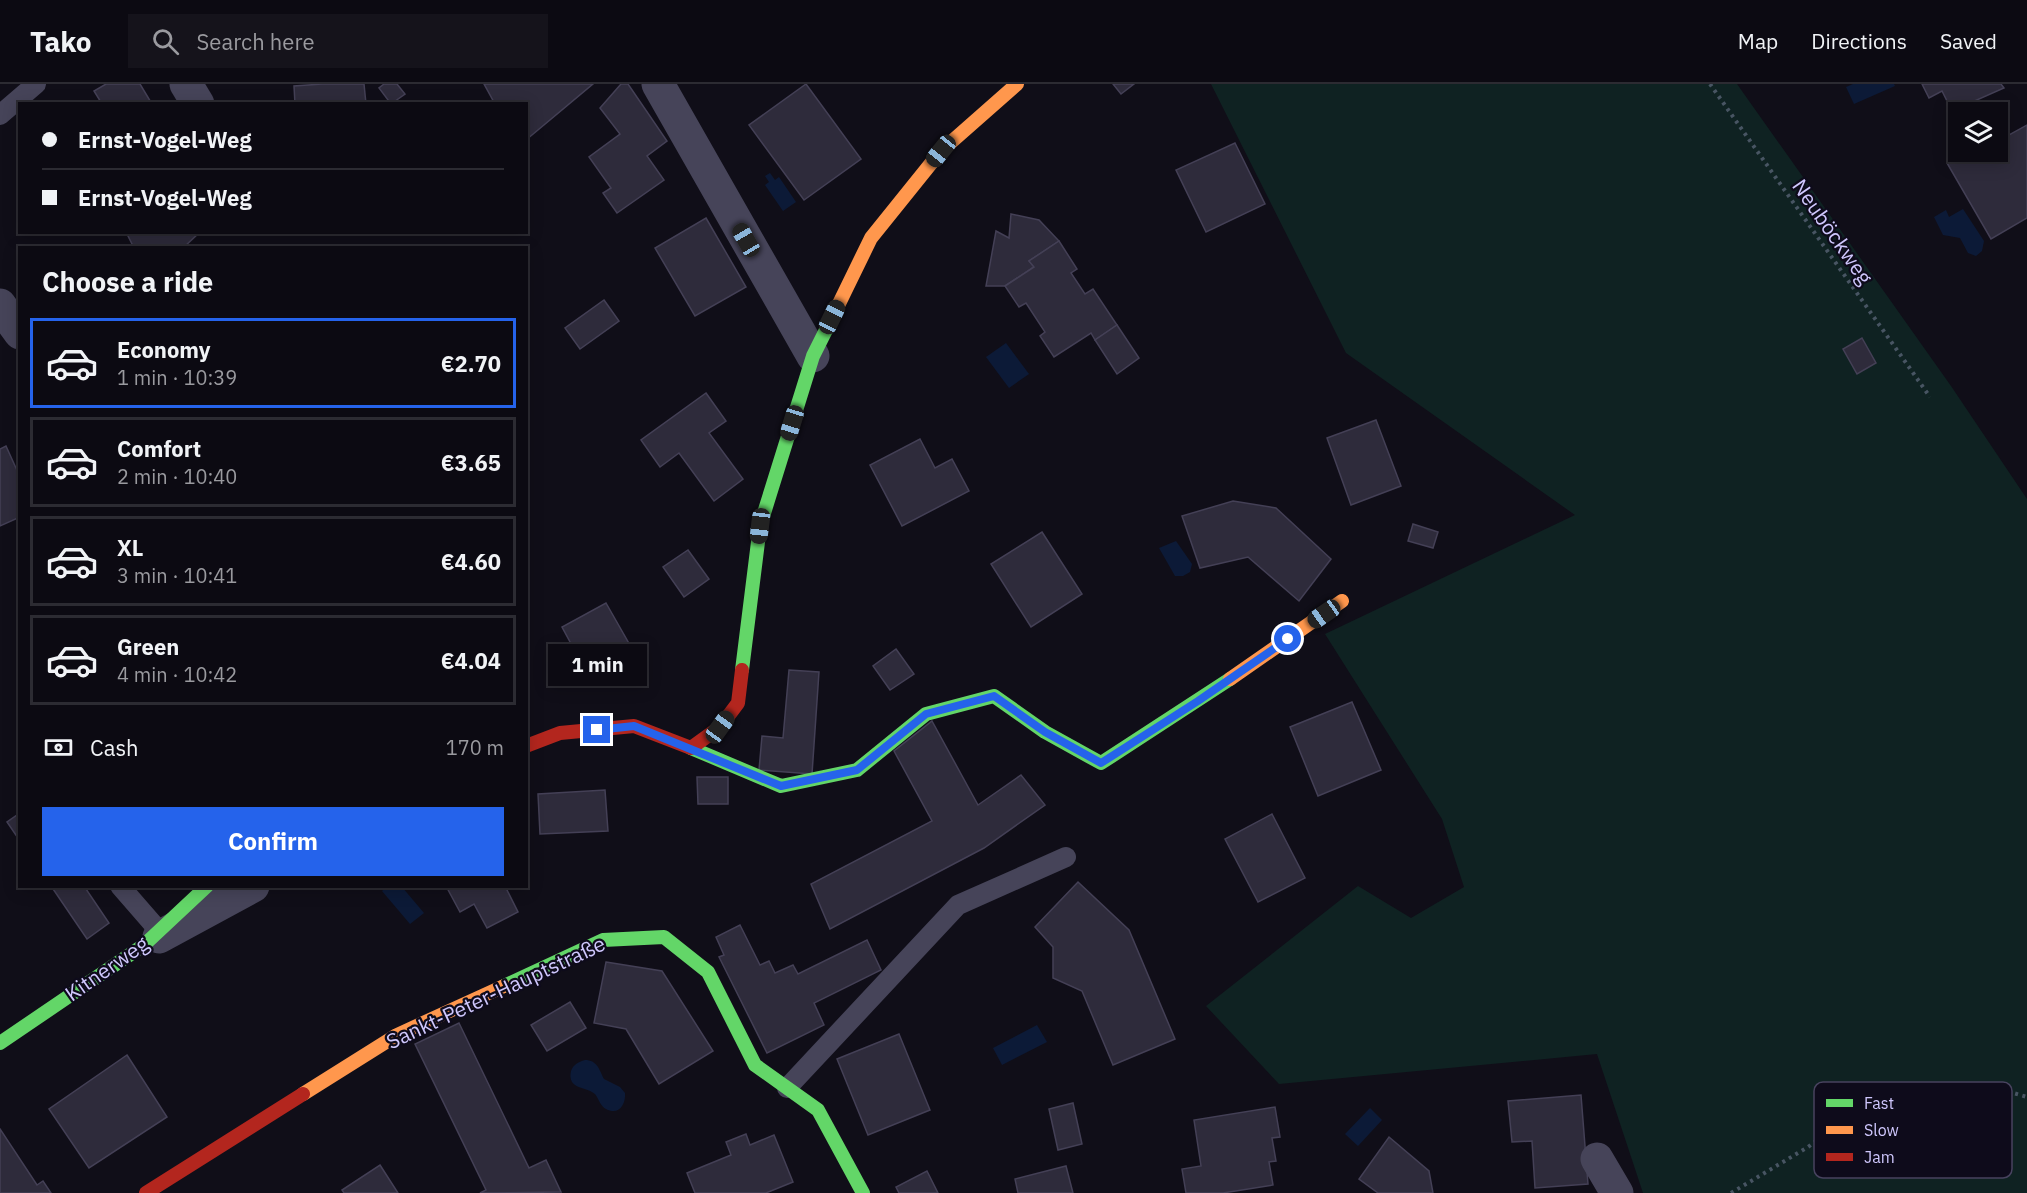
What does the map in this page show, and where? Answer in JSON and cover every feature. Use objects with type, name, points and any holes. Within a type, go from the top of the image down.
[{"type":"street","points":[[186,84],[197,102]]},
{"type":"street","points":[[658,84],[813,356]]},
{"type":"street","points":[[691,748],[720,727],[738,703],[760,526],[813,356],[871,238],[941,151],[1017,84]]},
{"type":"street","points":[[0,305],[18,330]]},
{"type":"street","points":[[528,745],[560,733],[634,726],[781,786],[857,770],[926,714],[994,696],[1045,732],[1101,763],[1198,701],[1342,601]]},
{"type":"street","name":"Kitnerweg","points":[[0,1042],[152,938],[205,888]]},
{"type":"street","points":[[152,938],[249,888]]},
{"type":"street","name":"Sankt-Peter-Hauptstraße","points":[[146,1193],[397,1035],[603,940],[664,937],[708,972],[755,1065],[818,1110],[863,1193]]},
{"type":"street","points":[[1598,1159],[1617,1193]]},
{"type":"lane","points":[[0,115],[36,84]]},
{"type":"lane","points":[[787,1088],[958,905],[1066,857]]},
{"type":"lane","points":[[121,888],[152,938]]},
{"type":"path","name":"Neuböckweg","points":[[1710,84],[1930,397]]},
{"type":"path","points":[[2012,1093],[2027,1097]]},
{"type":"path","points":[[1731,1193],[1814,1143]]},
{"type":"green space","points":[[1211,84],[1737,84],[1951,386],[2027,499],[2027,1193],[1643,1193],[1597,1054],[1279,1084],[1206,1006],[1358,886],[1411,918],[1464,887],[1442,819],[1325,634],[1575,515],[1346,353]]},
{"type":"water","points":[[1853,84],[1894,84],[1895,86],[1854,104],[1846,87]]},
{"type":"water","points":[[770,173],[775,180],[779,177],[796,202],[783,211],[765,185],[769,182],[765,176]]},
{"type":"water","points":[[1963,209],[1984,241],[1982,251],[1976,256],[1968,253],[1960,238],[1943,235],[1934,217],[1946,210],[1949,217]]},
{"type":"water","points":[[1006,343],[1029,374],[1009,388],[986,357]]},
{"type":"water","points":[[1176,541],[1192,564],[1190,572],[1183,576],[1175,576],[1159,548]]},
{"type":"water","points":[[386,888],[403,888],[424,913],[410,924],[382,891]]},
{"type":"water","points":[[1037,1025],[1047,1042],[1002,1065],[993,1048]]},
{"type":"water","points":[[585,1060],[595,1063],[604,1079],[620,1087],[625,1093],[621,1108],[615,1111],[606,1109],[591,1091],[574,1085],[571,1071],[576,1064]]},
{"type":"water","points":[[1370,1108],[1382,1120],[1358,1146],[1345,1134]]},
{"type":"building","points":[[106,84],[140,84],[151,102],[101,102],[94,91]]},
{"type":"building","points":[[364,84],[366,102],[295,102],[294,86]]},
{"type":"building","points":[[384,84],[397,84],[405,94],[394,102],[390,102],[379,88]]},
{"type":"building","points":[[484,84],[593,84],[528,138],[528,102],[494,102]]},
{"type":"building","points":[[621,84],[628,84],[667,141],[647,156],[664,180],[617,213],[603,193],[611,188],[589,157],[620,134],[600,108]]},
{"type":"building","points":[[806,84],[861,159],[804,200],[749,125]]},
{"type":"building","points":[[1113,84],[1134,84],[1121,94]]},
{"type":"building","points":[[1922,84],[2001,84],[2004,88],[1972,102],[1948,103],[1942,91],[1929,98]]},
{"type":"building","points":[[2027,125],[2027,218],[1991,239],[1947,163],[2008,162],[2008,136]]},
{"type":"building","points":[[1235,143],[1265,204],[1206,232],[1176,170]]},
{"type":"building","points":[[1011,214],[1039,220],[1059,241],[1029,261],[1034,267],[1005,286],[986,286],[996,231],[1009,238]]},
{"type":"building","points":[[706,218],[746,287],[695,316],[655,248]]},
{"type":"building","points":[[127,234],[198,234],[185,246],[133,246]]},
{"type":"building","points":[[1059,241],[1077,269],[1071,273],[1085,294],[1093,289],[1117,325],[1095,340],[1091,333],[1054,357],[1040,336],[1045,332],[1026,303],[1019,307],[1005,286],[1034,267],[1029,261]]},
{"type":"building","points":[[604,300],[619,321],[580,349],[565,328]]},
{"type":"building","points":[[1117,325],[1139,358],[1117,374],[1095,340]]},
{"type":"building","points":[[1862,338],[1876,363],[1857,374],[1843,349]]},
{"type":"building","points":[[706,393],[726,421],[709,433],[743,479],[714,501],[679,453],[660,467],[641,440]]},
{"type":"building","points":[[1376,420],[1401,486],[1351,505],[1327,438]]},
{"type":"building","points":[[920,439],[935,468],[952,459],[969,491],[902,526],[870,465]]},
{"type":"building","points":[[6,446],[18,473],[18,518],[0,526],[0,449]]},
{"type":"building","points":[[1233,501],[1276,508],[1331,559],[1299,601],[1248,557],[1200,568],[1182,516]]},
{"type":"building","points":[[1413,524],[1438,532],[1433,548],[1408,541]]},
{"type":"building","points":[[1042,532],[1082,594],[1031,627],[991,564]]},
{"type":"building","points":[[688,550],[709,579],[684,597],[663,567]]},
{"type":"building","points":[[606,603],[635,654],[590,679],[562,627]]},
{"type":"building","points":[[896,649],[914,674],[890,690],[873,666]]},
{"type":"building","points":[[789,670],[819,672],[812,774],[759,770],[762,736],[783,738]]},
{"type":"building","points":[[1352,702],[1381,770],[1318,796],[1290,727]]},
{"type":"building","points":[[932,721],[978,805],[1021,775],[1045,805],[984,848],[830,929],[811,884],[932,821],[894,751]]},
{"type":"building","points":[[697,777],[728,777],[728,804],[698,804]]},
{"type":"building","points":[[605,790],[608,831],[540,834],[538,794]]},
{"type":"building","points":[[18,814],[18,838],[7,822]]},
{"type":"building","points":[[1272,814],[1305,878],[1258,902],[1225,839]]},
{"type":"building","points":[[1078,882],[1129,930],[1175,1039],[1113,1065],[1082,991],[1053,978],[1053,947],[1035,927]]},
{"type":"building","points":[[52,888],[85,888],[109,923],[87,939]]},
{"type":"building","points":[[447,888],[510,888],[507,890],[518,912],[487,928],[474,904],[460,912]]},
{"type":"building","points":[[740,925],[760,965],[769,961],[775,973],[793,965],[798,974],[867,940],[881,970],[814,1003],[824,1025],[767,1053],[719,957],[724,955],[716,937]]},
{"type":"building","points":[[606,962],[662,971],[713,1051],[659,1084],[626,1029],[594,1023]]},
{"type":"building","points":[[570,1002],[586,1028],[547,1051],[531,1025]]},
{"type":"building","points":[[459,1023],[529,1168],[546,1160],[561,1192],[480,1193],[486,1190],[415,1044]]},
{"type":"building","points":[[899,1034],[930,1110],[868,1135],[837,1059]]},
{"type":"building","points":[[127,1055],[167,1117],[89,1168],[49,1109]]},
{"type":"building","points":[[1581,1095],[1588,1184],[1535,1188],[1532,1141],[1512,1142],[1508,1101]]},
{"type":"building","points":[[1073,1103],[1082,1144],[1058,1150],[1049,1109]]},
{"type":"building","points":[[1275,1107],[1280,1137],[1272,1138],[1276,1161],[1269,1162],[1273,1185],[1223,1193],[1186,1193],[1182,1169],[1201,1166],[1194,1120]]},
{"type":"building","points":[[0,1129],[37,1185],[43,1181],[51,1193],[0,1193]]},
{"type":"building","points":[[746,1134],[750,1145],[774,1135],[793,1182],[766,1193],[695,1193],[687,1173],[731,1155],[726,1142]]},
{"type":"building","points":[[1389,1137],[1429,1171],[1433,1193],[1378,1193],[1359,1179]]},
{"type":"building","points":[[380,1165],[398,1193],[344,1193],[342,1190]]},
{"type":"building","points":[[1066,1166],[1073,1193],[1018,1193],[1015,1179]]},
{"type":"building","points":[[927,1171],[938,1193],[899,1193],[896,1187]]},
{"type":"traffic: fast","points":[[742,670],[760,526],[813,356],[833,316]]},
{"type":"traffic: fast","points":[[691,748],[781,786],[857,770],[926,714],[994,696],[1045,732],[1101,763],[1230,679]]},
{"type":"traffic: fast","points":[[0,1043],[144,945],[205,888]]},
{"type":"traffic: fast","points":[[504,986],[603,940],[664,937],[708,972],[755,1065],[818,1110],[863,1193]]},
{"type":"traffic: slow","points":[[833,316],[871,238],[941,151],[1017,84]]},
{"type":"traffic: slow","points":[[1230,679],[1342,601]]},
{"type":"traffic: slow","points":[[303,1094],[397,1035],[504,986]]},
{"type":"traffic: jam","points":[[528,745],[560,733],[634,726],[691,748],[720,727],[738,703],[742,670]]},
{"type":"traffic: jam","points":[[146,1193],[303,1094]]},
{"type":"route","points":[[597,730],[634,726],[781,786],[857,770],[926,714],[994,696],[1045,732],[1101,763],[1198,701],[1288,639]]}]
